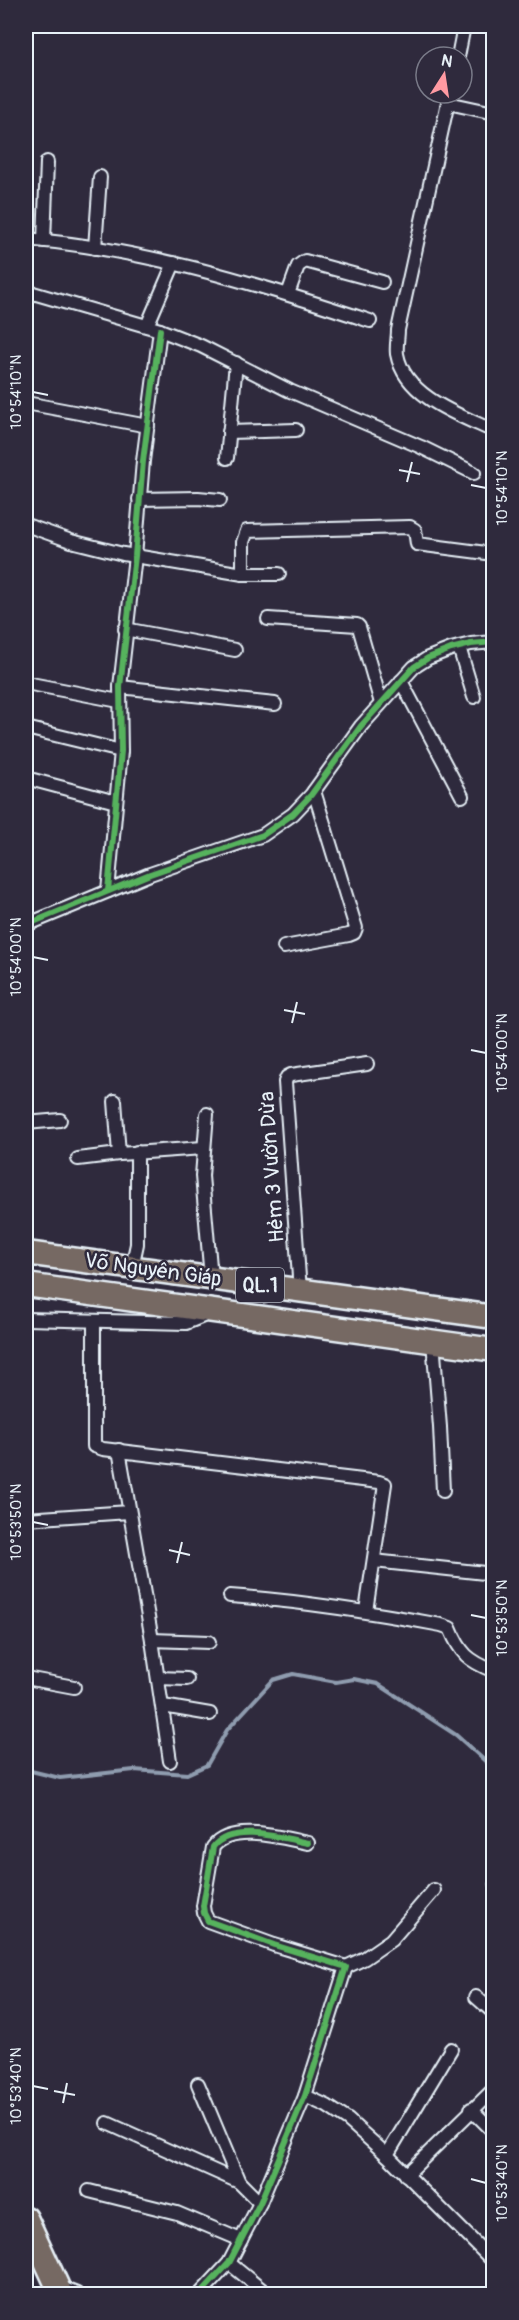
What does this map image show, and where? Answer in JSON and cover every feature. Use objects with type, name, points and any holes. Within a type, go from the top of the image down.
[{"type":"highway","name":"Võ Nguyên Giáp","points":[[26,1252],[494,1317]]},
{"type":"highway","name":"Võ Nguyên Giáp","points":[[26,1285],[494,1350]]},
{"type":"highway","points":[[26,2218],[65,2292]]},
{"type":"street","points":[[460,45],[464,26]]},
{"type":"street","points":[[447,105],[398,330],[398,354],[411,383],[436,404],[494,431]]},
{"type":"street","points":[[470,105],[494,113]]},
{"type":"street","points":[[44,241],[47,162]]},
{"type":"street","points":[[95,248],[100,177]]},
{"type":"street","points":[[26,239],[95,248],[174,263],[288,294],[370,321]]},
{"type":"street","points":[[288,294],[298,266],[305,261],[382,282]]},
{"type":"street","points":[[108,891],[122,751],[120,687],[148,426],[154,328],[174,263]]},
{"type":"street","points":[[26,291],[154,328],[201,346],[300,396],[421,447],[474,473]]},
{"type":"street","points":[[227,458],[236,363]]},
{"type":"street","points":[[26,403],[148,426]]},
{"type":"street","points":[[229,432],[296,430]]},
{"type":"street","points":[[139,499],[220,500]]},
{"type":"street","points":[[26,525],[71,541],[135,556],[243,574],[279,574]]},
{"type":"street","points":[[243,574],[243,542],[248,531],[410,527],[415,530],[417,544],[494,554]]},
{"type":"street","points":[[268,619],[357,625],[381,703]]},
{"type":"street","points":[[125,629],[235,650]]},
{"type":"street","points":[[26,926],[108,891],[263,835],[293,814],[314,791],[361,726],[414,667],[428,658],[459,647],[494,642]]},
{"type":"street","points":[[459,647],[474,697]]},
{"type":"street","points":[[401,681],[462,796]]},
{"type":"street","points":[[26,683],[119,700]]},
{"type":"street","points":[[120,687],[275,704]]},
{"type":"street","points":[[26,728],[122,751]]},
{"type":"street","points":[[26,778],[116,802]]},
{"type":"street","points":[[284,947],[349,935],[354,933],[356,928],[314,791]]},
{"type":"street","name":"Hẻm 3 Vườn Dừa","points":[[300,1291],[285,1082],[291,1075],[367,1064]]},
{"type":"street","points":[[115,1101],[119,1154]]},
{"type":"street","points":[[207,1114],[202,1176],[211,1278]]},
{"type":"street","points":[[26,1123],[60,1120]]},
{"type":"street","points":[[78,1159],[137,1152],[203,1148]]},
{"type":"street","points":[[132,1267],[137,1244],[137,1152]]},
{"type":"street","points":[[26,1319],[186,1323],[214,1311]]},
{"type":"street","points":[[94,1321],[94,1446],[385,1484],[366,1611]]},
{"type":"street","points":[[433,1341],[443,1491]]},
{"type":"street","points":[[119,1450],[163,1706],[170,1761]]},
{"type":"street","points":[[26,1519],[129,1512]]},
{"type":"street","points":[[374,1561],[494,1574]]},
{"type":"street","points":[[230,1596],[282,1599],[366,1611],[450,1628],[463,1654],[478,1665],[494,1671]]},
{"type":"street","points":[[152,1640],[209,1642]]},
{"type":"street","points":[[26,1678],[74,1687]]},
{"type":"street","points":[[158,1678],[187,1679]]},
{"type":"street","points":[[163,1706],[210,1714]]},
{"type":"street","points":[[308,1843],[268,1835],[226,1837],[218,1840],[213,1848],[204,1913],[208,1921],[219,1927],[346,1966],[365,1958],[391,1940],[434,1890]]},
{"type":"street","points":[[200,2295],[229,2263],[260,2203],[305,2096],[346,1966]]},
{"type":"street","points":[[476,1997],[494,2013]]},
{"type":"street","points":[[387,2155],[451,2049]]},
{"type":"street","points":[[198,2084],[239,2182]]},
{"type":"street","points":[[406,2175],[494,2089]]},
{"type":"street","points":[[305,2096],[327,2106],[348,2120],[492,2258]]},
{"type":"street","points":[[471,2109],[494,2132]]},
{"type":"street","points":[[107,2123],[239,2182],[260,2203]]},
{"type":"street","points":[[90,2191],[177,2213],[241,2240]]},
{"type":"street","points":[[229,2263],[267,2295]]},
{"type":"waterway","points":[[26,1773],[31,1771],[60,1778],[134,1770],[187,1774],[207,1765],[227,1730],[273,1680],[293,1674],[336,1682],[354,1679],[378,1684],[456,1735],[494,1769]]},
{"type":"waterway","points":[[494,1874],[490,1884],[494,1897]]},
{"type":"cycle path","points":[[108,891],[121,751],[120,687],[143,461],[160,330]]},
{"type":"cycle path","points":[[26,925],[150,874],[263,835],[293,814],[311,795],[361,726],[414,667],[428,658],[451,649],[494,642]]},
{"type":"cycle path","points":[[200,2294],[229,2263],[260,2203],[305,2096],[346,1967],[274,1945],[208,1921],[203,1906],[213,1847],[221,1840],[244,1834],[258,1834],[308,1843]]}]
